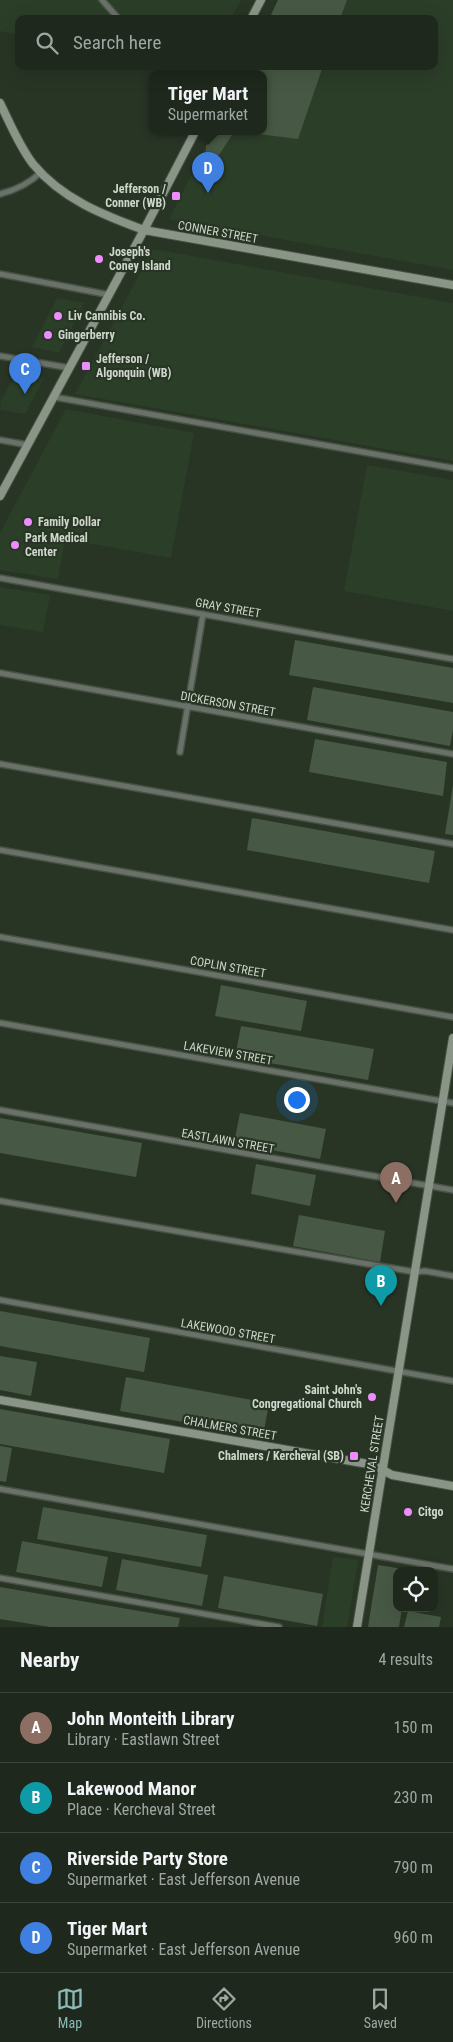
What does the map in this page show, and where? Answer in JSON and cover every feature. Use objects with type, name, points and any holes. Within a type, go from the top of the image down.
[{"type":"street","points":[[102,0],[115,15]]},
{"type":"street","points":[[253,15],[260,0]]},
{"type":"street","name":"CONNER STREET","points":[[0,103],[4,119],[41,172],[74,199],[93,210],[144,230],[453,285]]},
{"type":"street","points":[[0,496],[110,294],[192,135]]},
{"type":"street","points":[[0,194],[13,191],[26,184],[41,172]]},
{"type":"street","points":[[0,274],[110,294]]},
{"type":"street","points":[[0,356],[70,368]]},
{"type":"street","points":[[54,398],[453,468]]},
{"type":"street","points":[[0,440],[28,445]]},
{"type":"street","name":"GRAY STREET","points":[[0,578],[453,659]]},
{"type":"street","points":[[180,752],[203,614]]},
{"type":"street","name":"DICKERSON STREET","points":[[0,673],[453,754]]},
{"type":"street","points":[[0,764],[453,844]]},
{"type":"street","points":[[0,850],[453,930]]},
{"type":"street","name":"COPLIN STREET","points":[[0,937],[453,1017]]},
{"type":"street","name":"LAKEVIEW STREET","points":[[0,1023],[453,1103]]},
{"type":"street","name":"KERCHEVAL STREET","points":[[357,1627],[453,1038]]},
{"type":"street","name":"EASTLAWN STREET","points":[[0,1110],[453,1190]]},
{"type":"street","points":[[0,1201],[415,1272],[425,1271],[453,1276]]},
{"type":"street","name":"LAKEWOOD STREET","points":[[0,1300],[453,1381]]},
{"type":"street","name":"CHALMERS STREET","points":[[0,1400],[374,1465],[392,1475],[453,1486]]},
{"type":"street","points":[[0,1489],[453,1569]]},
{"type":"street","points":[[0,1578],[279,1627]]},
{"type":"shaded area","points":[[0,0],[241,0],[233,15],[15,15],[15,34],[0,31]]},
{"type":"shaded area","points":[[278,0],[453,0],[453,270],[169,219],[211,135],[267,135],[267,70],[438,70],[438,15],[271,15]]},
{"type":"shaded area","points":[[278,0],[347,0],[341,15],[271,15]]},
{"type":"shaded area","points":[[267,70],[322,70],[298,139],[267,135]]},
{"type":"shaded area","points":[[212,135],[232,135],[213,164],[205,164],[206,146]]},
{"type":"shaded area","points":[[153,249],[453,303],[453,461],[75,394]]},
{"type":"shaded area","points":[[57,298],[84,303],[59,353],[32,347]]},
{"type":"shaded area","points":[[17,373],[44,378],[25,414],[0,410],[1,400]]},
{"type":"shaded area","points":[[66,409],[194,433],[171,558],[65,539],[58,579],[0,570],[0,533]]},
{"type":"shaded area","points":[[367,465],[453,480],[453,611],[344,591]]},
{"type":"shaded area","points":[[0,587],[50,595],[43,632],[0,625]]},
{"type":"shaded area","points":[[295,640],[453,668],[453,703],[289,675]]},
{"type":"shaded area","points":[[313,687],[453,712],[453,730],[450,746],[307,720]]},
{"type":"shaded area","points":[[315,739],[447,762],[443,796],[309,772]]},
{"type":"shaded area","points":[[453,785],[453,835],[445,834]]},
{"type":"shaded area","points":[[252,818],[435,851],[429,883],[247,850]]},
{"type":"shaded area","points":[[221,985],[307,1001],[301,1031],[215,1016]]},
{"type":"shaded area","points":[[241,1026],[374,1049],[368,1080],[235,1057]]},
{"type":"shaded area","points":[[240,1113],[326,1129],[320,1159],[234,1143]]},
{"type":"shaded area","points":[[0,1118],[142,1143],[136,1177],[0,1153]]},
{"type":"shaded area","points":[[256,1164],[316,1175],[310,1206],[251,1194]]},
{"type":"shaded area","points":[[299,1215],[385,1231],[380,1262],[293,1246]]},
{"type":"shaded area","points":[[0,1311],[150,1338],[144,1372],[0,1346]]},
{"type":"shaded area","points":[[0,1356],[37,1362],[31,1396],[0,1390]]},
{"type":"shaded area","points":[[126,1377],[269,1403],[263,1436],[120,1411]]},
{"type":"shaded area","points":[[0,1409],[170,1439],[164,1473],[0,1444]]},
{"type":"shaded area","points":[[0,1446],[12,1448],[6,1482],[0,1481]]},
{"type":"shaded area","points":[[43,1507],[207,1535],[201,1567],[37,1539]]},
{"type":"shaded area","points":[[22,1541],[108,1557],[102,1587],[16,1572]]},
{"type":"shaded area","points":[[333,1557],[358,1560],[347,1627],[322,1627]]},
{"type":"shaded area","points":[[122,1559],[208,1575],[202,1606],[116,1590]]},
{"type":"shaded area","points":[[378,1565],[393,1567],[393,1612],[401,1612],[399,1627],[368,1627]]},
{"type":"shaded area","points":[[224,1576],[323,1594],[317,1626],[218,1608]]},
{"type":"shaded area","points":[[0,1587],[180,1618],[178,1627],[50,1627],[0,1619]]},
{"type":"shaded area","points":[[408,1612],[441,1617],[439,1627],[404,1627]]},
{"type":"place","name":"Tiger Mart","points":[[208,193]]},
{"type":"place","name":"Jefferson / Conner (WB)","points":[[176,196]]},
{"type":"place","name":"Joseph's Coney Island","points":[[99,259]]},
{"type":"place","name":"Liv Cannibis Co.","points":[[58,316]]},
{"type":"place","name":"Gingerberry","points":[[48,335]]},
{"type":"place","name":"Jefferson / Algonquin (WB)","points":[[86,366]]},
{"type":"place","name":"Riverside Party Store","points":[[25,394]]},
{"type":"place","name":"Family Dollar","points":[[28,522]]},
{"type":"place","name":"Park Medical Center","points":[[15,545]]},
{"type":"place","name":"John Monteith Library","points":[[396,1203]]},
{"type":"place","name":"Lakewood Manor","points":[[381,1306]]},
{"type":"place","name":"Saint John's Congregational Church","points":[[372,1397]]},
{"type":"place","name":"Chalmers / Kercheval (SB)","points":[[354,1456]]},
{"type":"place","name":"Citgo","points":[[408,1512]]}]
